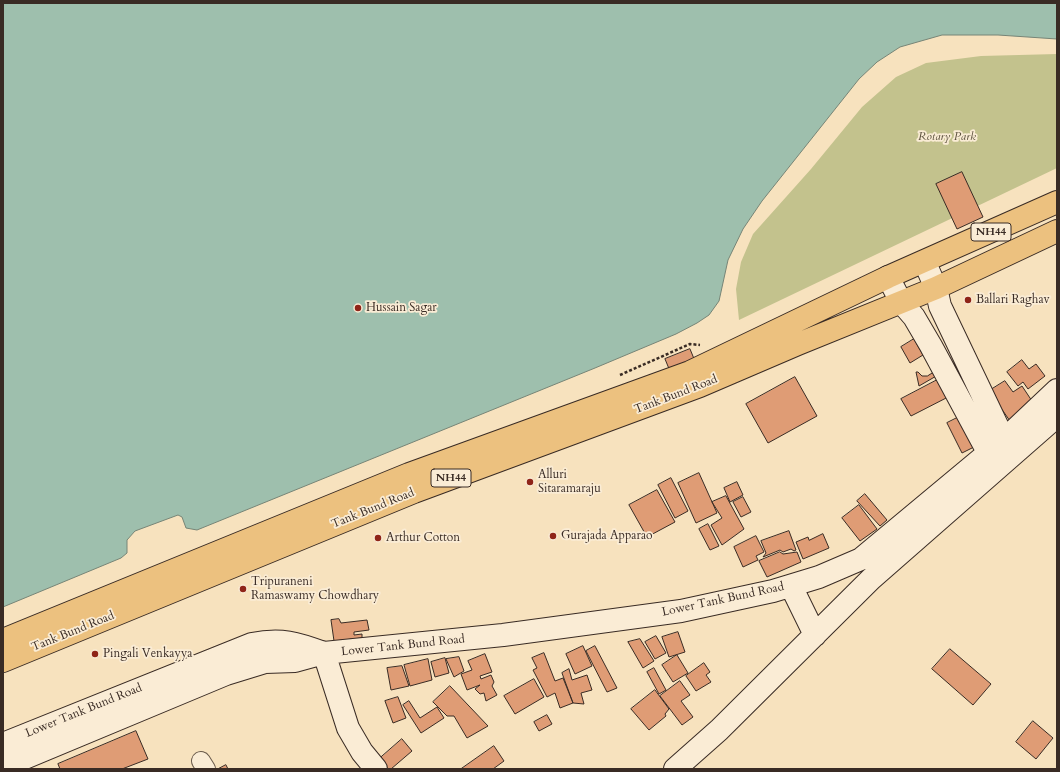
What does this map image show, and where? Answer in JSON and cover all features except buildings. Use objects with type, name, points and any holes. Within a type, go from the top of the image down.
[{"type":"highway","name":"NH44","points":[[3,640],[409,474],[690,372],[888,277],[925,263],[1057,202]]},
{"type":"highway","name":"NH44","points":[[901,302],[936,288],[1057,231]]},
{"type":"highway","name":"Tank Bund Road","points":[[3,660],[414,492],[700,386],[901,302]]},
{"type":"main road","points":[[925,263],[936,288],[940,306],[996,446]]},
{"type":"main road","points":[[888,277],[901,302],[914,318],[996,446]]},
{"type":"main road","name":"Lower Tank Bund Road","points":[[3,767],[251,665],[265,662],[295,661],[324,653],[503,635],[680,611],[773,591],[819,577],[861,559],[996,446],[1057,390]]},
{"type":"main road","points":[[675,769],[719,730],[871,579],[1057,416]]},
{"type":"main road","points":[[791,586],[815,635]]},
{"type":"main road","name":"Lower Tank Bund Road","points":[[3,744],[252,644],[279,641],[296,642],[324,653]]},
{"type":"main road","points":[[324,653],[348,728],[362,752],[376,769]]},
{"type":"green space","name":"Rotary Park","points":[[1057,54],[1057,168],[739,320],[736,289],[741,262],[753,234],[811,169],[862,107],[896,77],[926,63],[981,56]]},
{"type":"shaded area","name":"Hussain Sagar","points":[[3,3],[1057,3],[1057,39],[998,35],[942,35],[900,47],[877,62],[859,79],[762,201],[743,229],[728,260],[719,301],[709,315],[697,323],[676,334],[595,368],[197,530],[186,528],[182,517],[178,515],[135,531],[127,540],[127,553],[121,558],[3,607]]},
{"type":"place","name":"Ballari Raghav","points":[[968,300]]},
{"type":"place","name":"Hussain Sagar","points":[[358,308]]},
{"type":"place","name":"Alluri Sitaramaraju","points":[[530,482]]},
{"type":"place","name":"Gurajada Apparao","points":[[553,536]]},
{"type":"place","name":"Arthur Cotton","points":[[378,538]]},
{"type":"place","name":"Tripuraneni Ramaswamy Chowdhary","points":[[243,589]]},
{"type":"place","name":"Pingali Venkayya","points":[[95,654]]}]
